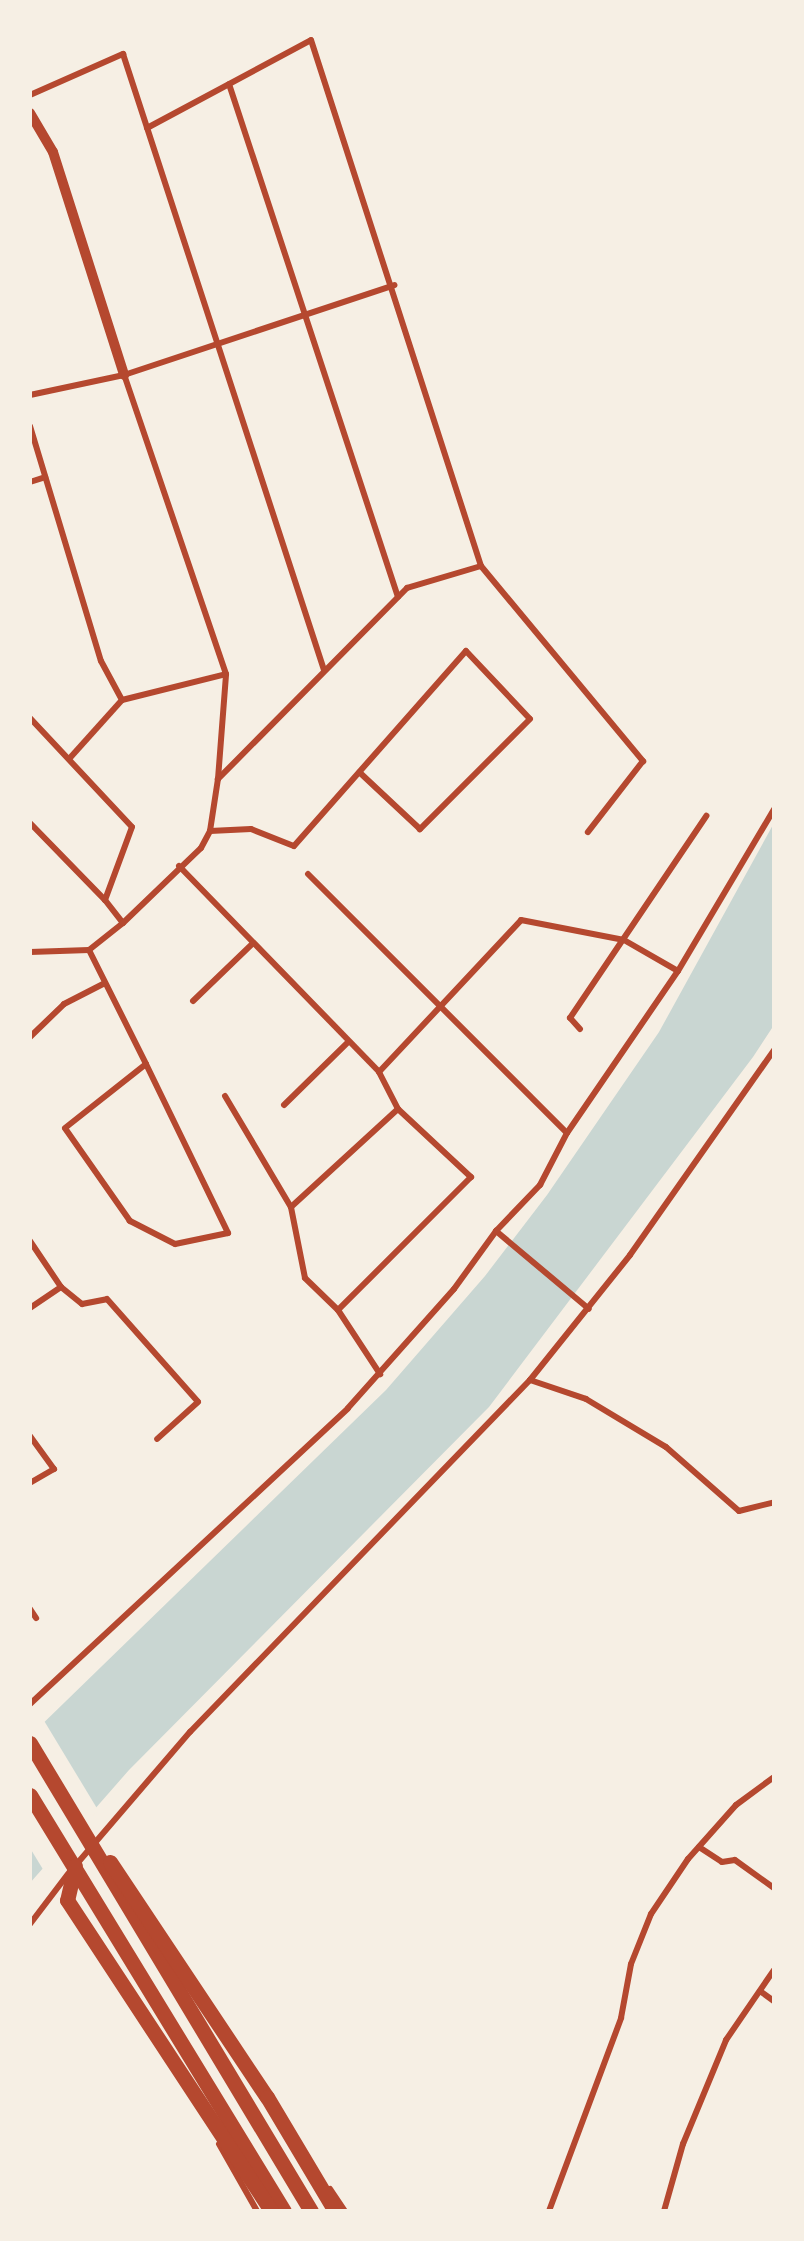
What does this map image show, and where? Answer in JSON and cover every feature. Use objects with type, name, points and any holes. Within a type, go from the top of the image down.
[{"type":"main road","points":[[30,1743],[311,2211]]},
{"type":"main road","points":[[30,1795],[284,2211]]},
{"type":"main road","points":[[89,1839],[125,1877],[267,2097],[335,2211]]},
{"type":"main road","points":[[71,1860],[66,1900],[194,2100],[272,2211]]},
{"type":"street","points":[[147,128],[310,40],[394,285],[481,567],[644,761],[588,832]]},
{"type":"street","points":[[30,95],[123,54],[324,670]]},
{"type":"street","points":[[229,84],[398,597]]},
{"type":"street","points":[[30,113],[53,152],[124,375],[225,674],[218,779],[210,831],[201,848],[179,866],[123,923],[89,950],[30,952]]},
{"type":"street","points":[[30,395],[124,375],[394,285]]},
{"type":"street","points":[[30,426],[101,661],[122,700]]},
{"type":"street","points":[[30,482],[45,477]]},
{"type":"street","points":[[218,779],[407,588],[481,567]]},
{"type":"street","points":[[210,831],[250,829],[294,846],[359,772],[466,651],[530,719],[420,829],[359,772]]},
{"type":"street","points":[[69,759],[122,700],[225,674]]},
{"type":"street","points":[[30,718],[132,827],[105,900]]},
{"type":"street","points":[[30,1704],[380,1374],[496,1232],[540,1185],[567,1133],[678,971],[774,809]]},
{"type":"street","points":[[580,1029],[570,1018],[706,816]]},
{"type":"street","points":[[30,824],[105,900],[123,923]]},
{"type":"street","points":[[179,866],[346,1043],[379,1072],[398,1109],[471,1177],[338,1310]]},
{"type":"street","points":[[308,874],[567,1133]]},
{"type":"street","points":[[379,1072],[442,1008],[521,920],[624,940],[678,971]]},
{"type":"street","points":[[193,1001],[252,944]]},
{"type":"street","points":[[89,950],[146,1064],[228,1233],[175,1245],[130,1221],[65,1128],[146,1064]]},
{"type":"street","points":[[30,1037],[64,1004],[105,983]]},
{"type":"street","points":[[284,1105],[346,1043]]},
{"type":"street","points":[[30,1923],[71,1860],[89,1839],[530,1380],[589,1309],[726,1124],[774,1050]]},
{"type":"street","points":[[225,1096],[291,1207],[305,1278],[338,1310],[380,1374]]},
{"type":"street","points":[[291,1207],[398,1109]]},
{"type":"street","points":[[496,1232],[589,1309]]},
{"type":"street","points":[[30,1242],[61,1287],[82,1304],[107,1299],[198,1402],[157,1439]]},
{"type":"street","points":[[30,1308],[61,1287]]},
{"type":"street","points":[[530,1380],[586,1399],[666,1447],[739,1511],[774,1502]]},
{"type":"street","points":[[30,1436],[54,1469],[30,1483]]},
{"type":"street","points":[[30,1609],[36,1618]]},
{"type":"street","points":[[549,2211],[621,2018],[635,1954],[651,1914],[699,1847],[736,1805],[774,1777]]},
{"type":"street","points":[[699,1847],[722,1862],[735,1860],[774,1888]]},
{"type":"street","points":[[664,2211],[683,2144],[726,2040],[774,1970]]},
{"type":"street","points":[[760,1991],[774,2001]]},
{"type":"street","points":[[267,2097],[345,2211]]},
{"type":"street","points":[[194,2100],[257,2211]]},
{"type":"shaded area","points":[[774,823],[774,1025],[753,1057],[489,1407],[129,1770],[30,1883],[30,1736],[386,1390],[485,1276],[547,1195],[659,1032]]},
{"type":"pier","points":[[43,1719],[98,1810],[44,1871],[30,1848],[30,1732]]}]
